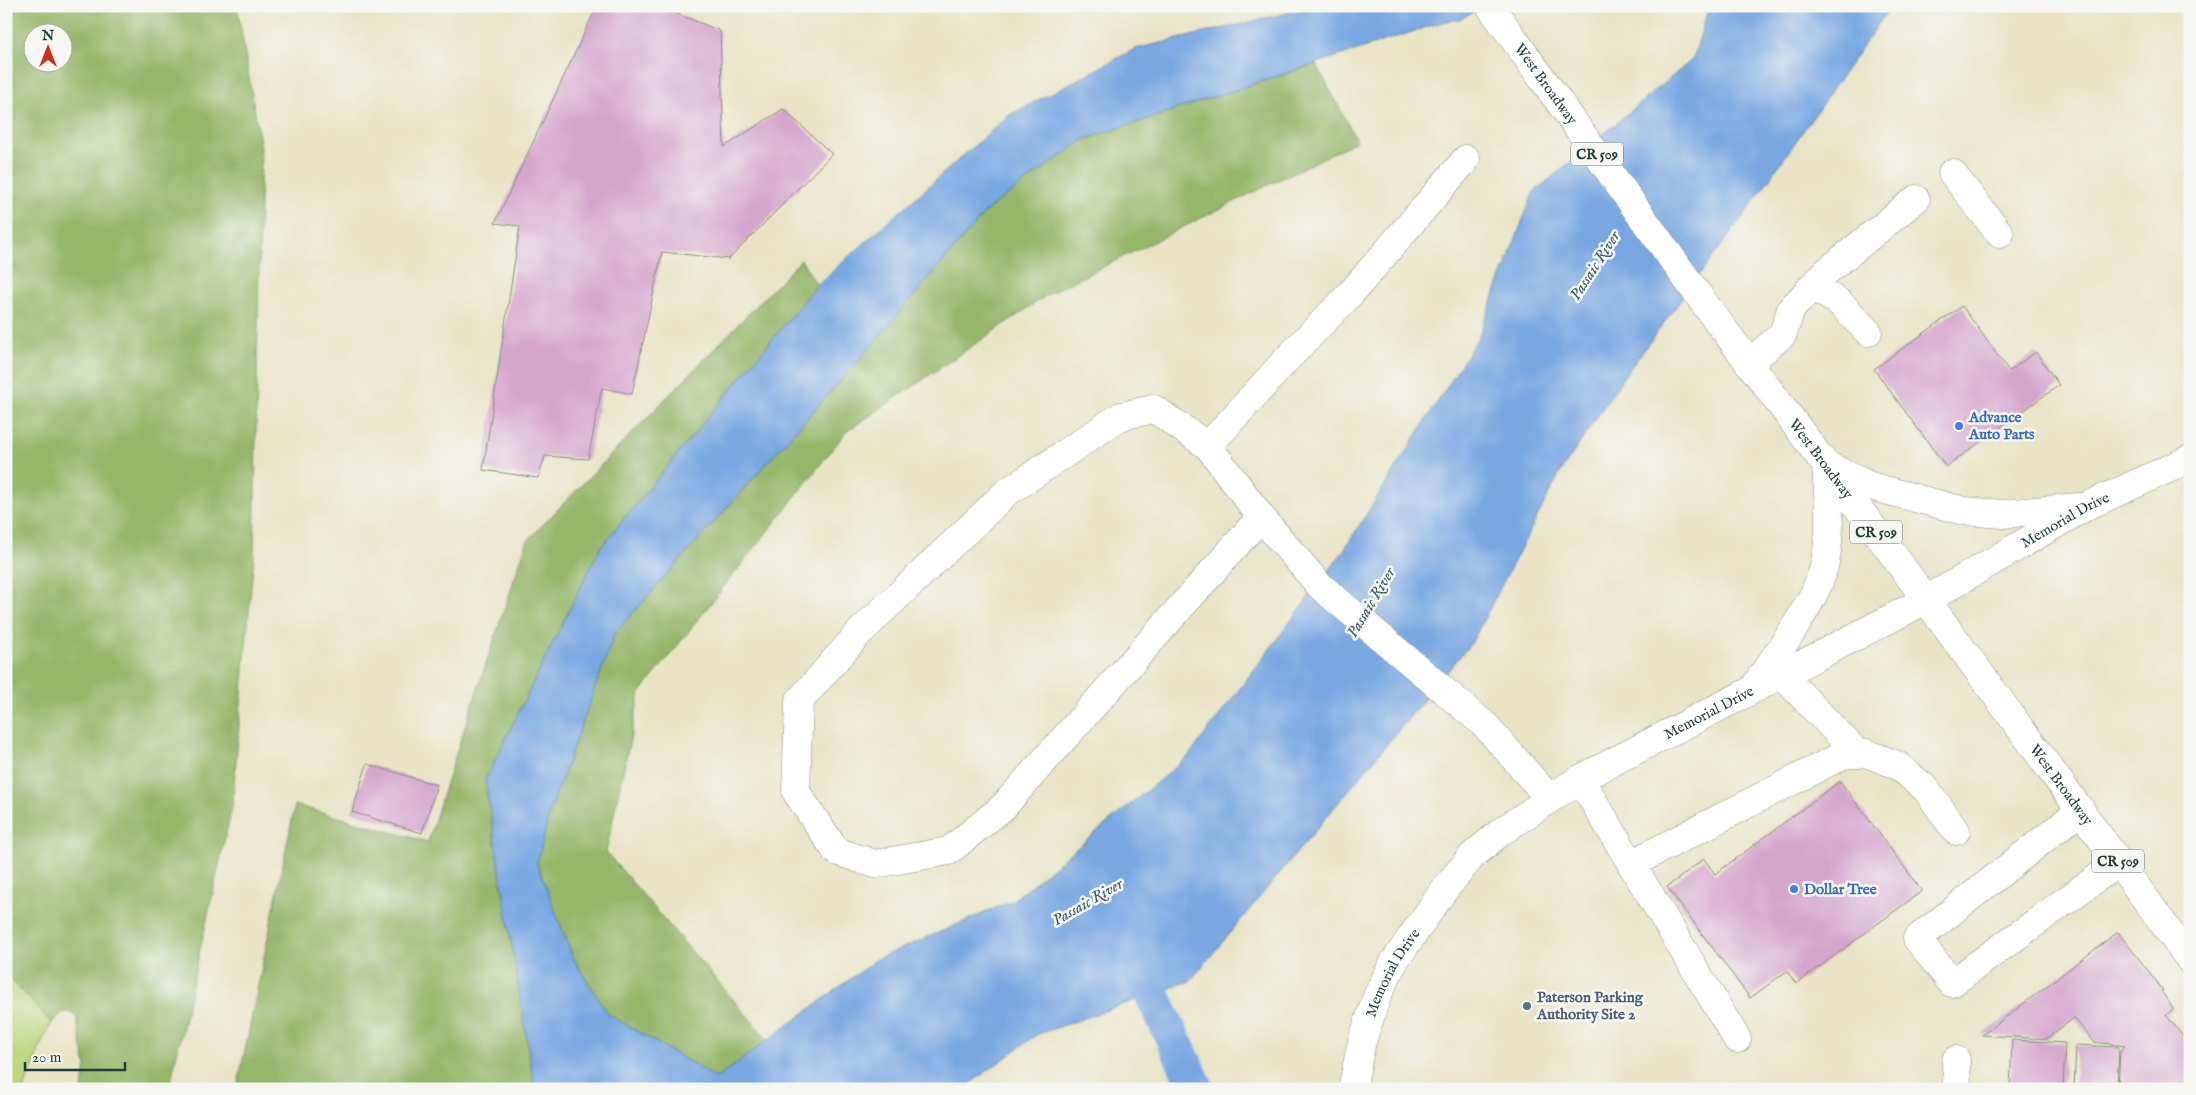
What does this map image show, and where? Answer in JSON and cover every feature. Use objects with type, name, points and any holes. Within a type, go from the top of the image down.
[{"type":"main road","name":"West Broadway","points":[[1490,6],[1704,303],[1826,464],[2190,960]]},
{"type":"main road","points":[[1208,446],[1287,359],[1352,292],[1466,159]]},
{"type":"main road","points":[[1952,172],[2000,234]]},
{"type":"main road","points":[[1749,363],[1783,334],[1791,309],[1826,272],[1916,199]]},
{"type":"main road","points":[[1812,286],[1840,303],[1868,332]]},
{"type":"main road","points":[[1262,517],[1003,806],[949,851],[876,864],[836,851],[796,792],[799,701],[860,632],[1006,494],[1120,416],[1154,410],[1208,446],[1262,517],[1319,585],[1486,726],[1550,799]]},
{"type":"main road","name":"Memorial Drive","points":[[1352,1089],[1362,1041],[1377,996],[1394,962],[1421,920],[1472,856],[1502,831],[1580,779],[1926,600],[2087,506],[2190,459]]},
{"type":"main road","points":[[1826,464],[1870,486],[1964,511],[2004,514],[2087,506]]},
{"type":"main road","points":[[1754,688],[1817,588],[1826,556],[1830,513],[1826,464]]},
{"type":"main road","points":[[1781,674],[1858,754]]},
{"type":"main road","points":[[1631,864],[1843,755],[1866,753],[1897,765],[1926,789],[1956,831]]},
{"type":"main road","points":[[1580,779],[1737,1039]]},
{"type":"main road","points":[[2081,810],[1917,939],[1952,983],[2119,862]]},
{"type":"main road","points":[[1956,1060],[1956,1089]]},
{"type":"green space","points":[[6,6],[237,6],[261,148],[254,555],[232,807],[169,1089],[82,1089],[86,1067],[76,1016],[63,1012],[52,1023],[6,974]]},
{"type":"green space","points":[[1316,64],[1357,141],[1050,293],[846,432],[640,693],[606,852],[768,1040],[717,1078],[608,1015],[573,958],[537,863],[549,814],[615,633],[858,361],[988,209],[1083,140]]},
{"type":"green space","points":[[801,260],[817,285],[600,548],[485,780],[535,1089],[237,1089],[295,805],[428,842],[527,541]]},
{"type":"green space","points":[[6,974],[52,1023],[42,1042],[24,1089],[6,1089]]},
{"type":"water","name":"Passaic River","points":[[1318,6],[1485,6],[1460,19],[1442,22],[1083,140],[988,209],[858,361],[615,633],[549,814],[537,863],[573,958],[608,1014],[717,1078],[877,959],[1012,901],[1188,757],[1340,556],[1478,338],[1533,193],[1693,59],[1709,6],[1891,6],[1742,218],[1625,375],[1561,471],[1472,642],[1190,981],[1036,1035],[963,1089],[535,1089],[485,780],[600,548],[817,285],[1008,116],[1135,49]]},
{"type":"building","points":[[597,6],[658,6],[720,31],[724,147],[783,109],[832,154],[729,259],[662,252],[632,394],[602,388],[588,459],[545,456],[538,478],[483,470],[520,226],[495,223]]},
{"type":"building","name":"Advance Auto Parts","points":[[1962,306],[2009,371],[2036,352],[2059,385],[1946,467],[1874,369]]},
{"type":"building","points":[[367,764],[437,785],[422,833],[352,812]]},
{"type":"building","name":"Dollar Tree","points":[[1840,781],[1922,891],[1796,984],[1787,971],[1750,998],[1667,887],[1704,859],[1715,874]]},
{"type":"building","points":[[2118,932],[2163,990],[2161,991],[2173,1009],[2166,1015],[2190,1045],[2190,1089],[2118,1089],[2120,1051],[2125,1046],[2094,1042],[2074,1018],[2046,1039],[1982,1035]]},
{"type":"building","points":[[2012,1040],[2065,1043],[2063,1089],[2010,1089]]},
{"type":"building","points":[[2076,1045],[2119,1047],[2117,1089],[2074,1089]]},
{"type":"waterway","points":[[1152,994],[1197,1089]]},
{"type":"place","name":"Advance Auto Parts","points":[[1959,426]]},
{"type":"place","name":"Dollar Tree","points":[[1794,889]]},
{"type":"place","name":"Paterson Parking Authority Site 2","points":[[1527,1006]]}]
